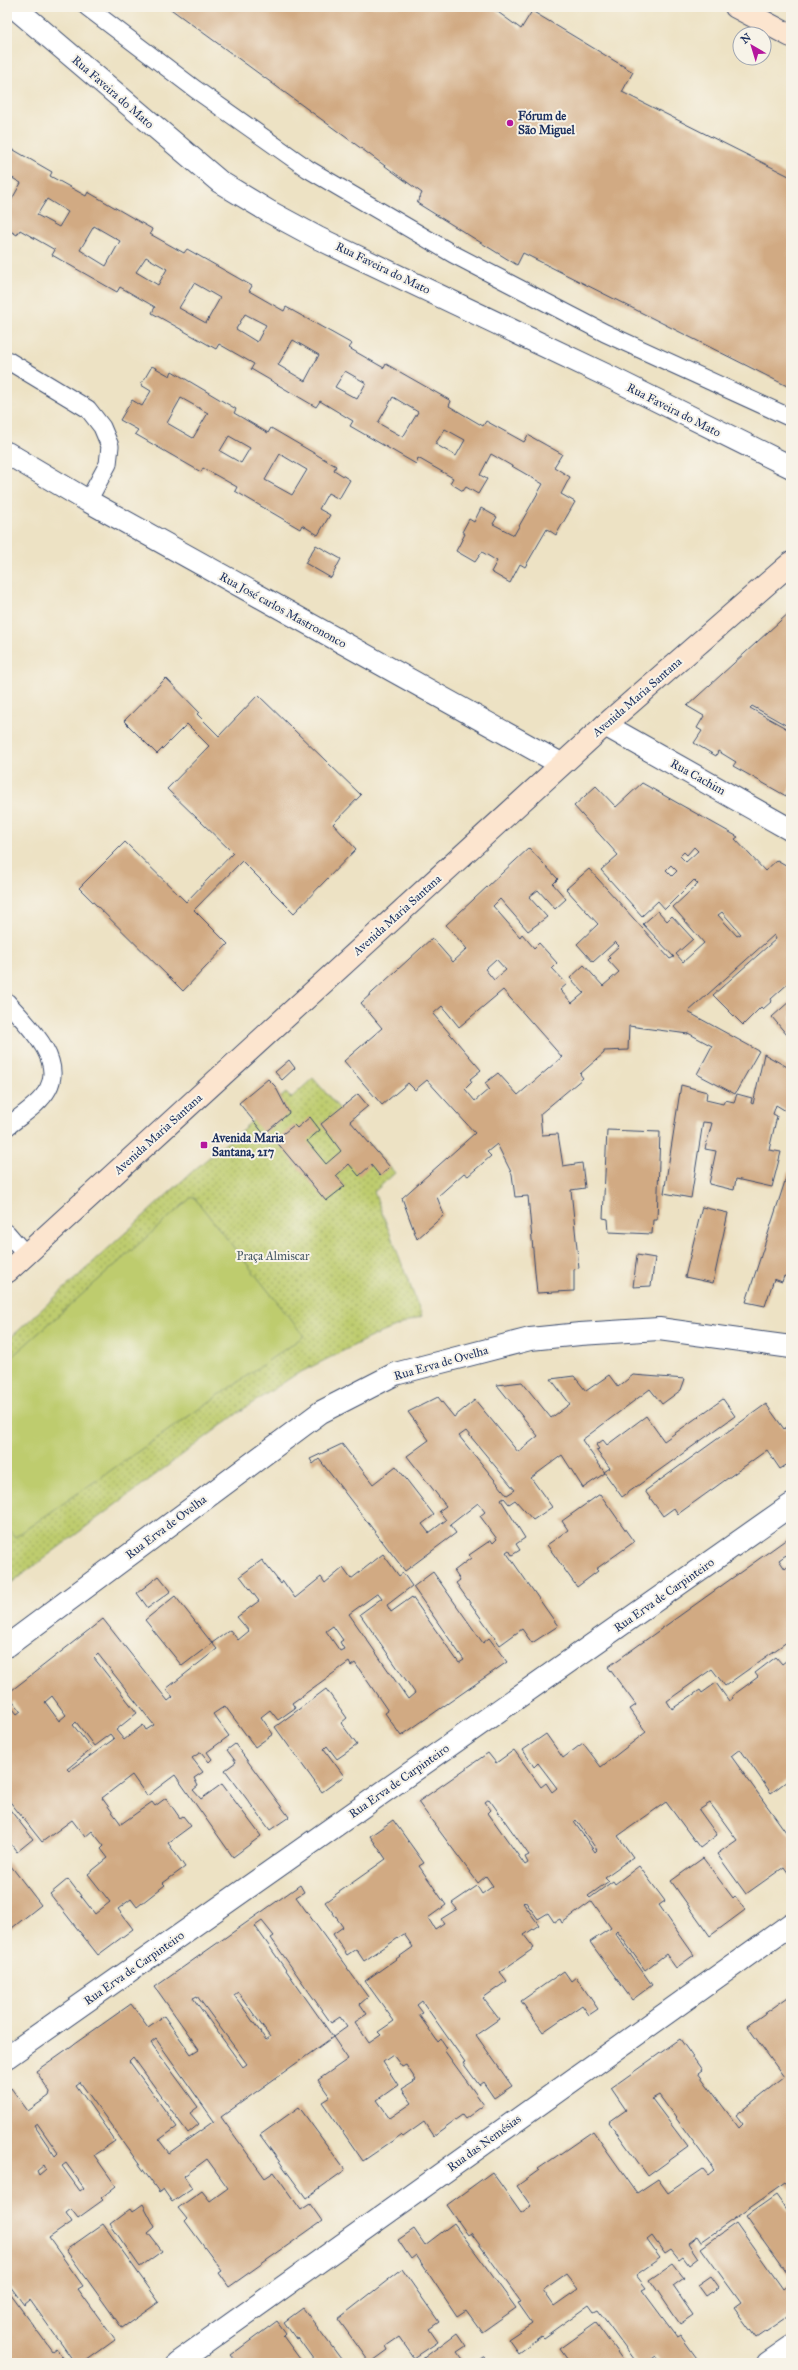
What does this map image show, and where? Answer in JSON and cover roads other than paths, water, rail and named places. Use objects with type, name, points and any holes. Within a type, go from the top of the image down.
[{"type":"street","name":"Rua Faveira do Mato","points":[[14,7],[220,182],[268,211],[318,238],[612,378],[791,467]]},
{"type":"street","points":[[736,7],[791,36]]},
{"type":"street","name":"Rua José carlos Mastrononco","points":[[7,453],[88,501],[561,764]]},
{"type":"street","name":"Avenida Maria Santana","points":[[7,1272],[561,764],[791,563]]},
{"type":"street","name":"Rua Cachim","points":[[605,725],[791,830]]},
{"type":"street","name":"Rua Erva de Ovelha","points":[[7,1646],[321,1412],[395,1374],[530,1339],[659,1328],[791,1347]]},
{"type":"street","name":"Rua Erva de Carpinteiro","points":[[7,2058],[791,1505]]},
{"type":"street","name":"Rua das Nemésias","points":[[177,2363],[791,1924]]},
{"type":"street","points":[[768,2363],[791,2347]]},
{"type":"lane","points":[[96,10],[195,89],[308,169],[420,235],[605,333],[791,418]]},
{"type":"lane","points":[[7,360],[88,409],[102,427],[110,446],[108,464],[88,501]]},
{"type":"lane","points":[[7,1002],[42,1044],[50,1060],[52,1077],[48,1090],[7,1127]]},
{"type":"lane","points":[[7,1233],[26,1255]]},
{"type":"place","name":"Fórum de São Miguel","points":[[510,123]]},
{"type":"place","name":"Avenida Maria Santana, 217","points":[[204,1145]]},
{"type":"park label","name":"Praça Almiscar","points":[[273,1256]]}]
